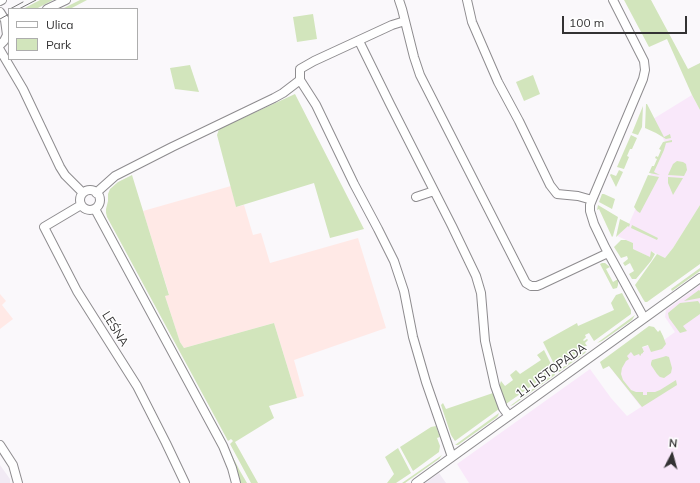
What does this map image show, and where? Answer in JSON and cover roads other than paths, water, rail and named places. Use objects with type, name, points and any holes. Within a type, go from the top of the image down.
[{"type":"street","points":[[49,8],[66,0]]},
{"type":"street","points":[[399,0],[414,57],[423,81],[526,283],[530,286],[537,286],[608,253]]},
{"type":"street","points":[[467,0],[467,6],[472,22],[498,82],[553,190],[557,194],[578,196],[592,200]]},
{"type":"street","points":[[613,0],[644,61],[645,70],[643,79],[592,200],[590,215],[608,253],[644,318]]},
{"type":"street","points":[[0,12],[5,20],[8,33],[0,45]]},
{"type":"street","points":[[405,21],[392,25],[314,61],[300,69],[300,80],[316,105],[394,261],[404,291],[412,337],[452,457]]},
{"type":"street","points":[[359,41],[476,276],[481,293],[485,341],[495,386],[503,408],[509,416]]},
{"type":"street","points":[[0,50],[23,89],[60,167],[65,175],[83,193]]},
{"type":"street","points":[[96,193],[115,176],[274,98],[300,80]]},
{"type":"street","points":[[90,190],[96,193],[99,196],[100,202],[98,206],[95,209],[87,210],[81,205],[80,197],[83,193],[90,190]]},
{"type":"street","points":[[416,197],[434,191]]},
{"type":"street","name":"LEŚNA","points":[[81,205],[44,227],[77,291],[137,386],[185,483]]},
{"type":"street","points":[[95,209],[223,446],[236,483]]},
{"type":"street","name":"11 LISTOPADA","points":[[416,483],[700,278]]},
{"type":"street","points":[[0,445],[10,460],[18,483]]},
{"type":"tram line","points":[[21,8],[36,0]]},
{"type":"tram line","points":[[12,8],[23,2]]},
{"type":"tram line","points":[[0,19],[8,15]]}]
